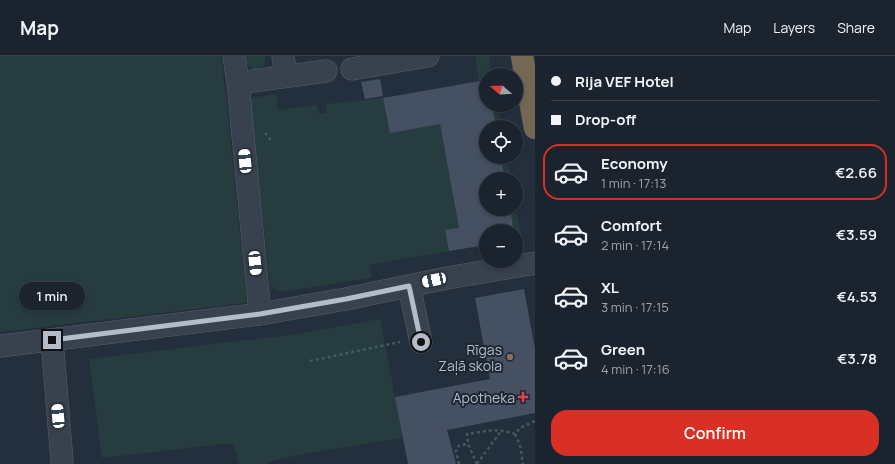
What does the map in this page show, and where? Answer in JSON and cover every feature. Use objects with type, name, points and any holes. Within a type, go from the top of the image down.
[{"type":"highway","points":[[522,56],[535,128]]},
{"type":"street","points":[[234,56],[238,83],[260,314]]},
{"type":"street","points":[[352,69],[428,56]]},
{"type":"street","points":[[238,83],[284,66],[326,71]]},
{"type":"street","points":[[0,346],[260,314],[346,299],[447,278],[535,263]]},
{"type":"street","points":[[409,286],[420,340]]},
{"type":"street","points":[[52,340],[62,461]]},
{"type":"path","points":[[310,361],[420,340]]},
{"type":"path","points":[[515,434],[520,428],[535,421]]},
{"type":"path","points":[[477,464],[468,444],[467,434],[493,430],[515,434]]},
{"type":"path","points":[[477,464],[500,431]]},
{"type":"path","points":[[515,434],[520,445],[523,464]]},
{"type":"path","points":[[459,464],[456,451],[457,447],[468,444]]},
{"type":"green space","points":[[0,56],[221,56],[247,303],[0,332]]},
{"type":"green space","points":[[245,56],[265,56],[264,65],[260,69],[252,69],[246,63]]},
{"type":"green space","points":[[475,56],[489,56],[491,68],[479,68],[479,81]]},
{"type":"green space","points":[[276,94],[278,110],[317,105],[319,114],[327,112],[326,104],[383,98],[390,132],[440,124],[459,228],[445,231],[449,251],[370,265],[372,278],[280,292],[270,286],[250,98]]},
{"type":"green space","points":[[493,112],[499,112],[500,120],[495,120]]},
{"type":"green space","points":[[502,164],[508,164],[510,172],[504,172]]},
{"type":"green space","points":[[511,216],[517,216],[519,224],[513,224]]},
{"type":"green space","points":[[380,319],[403,438],[307,453],[269,462],[268,464],[239,464],[233,443],[102,458],[89,359],[297,334]]},
{"type":"building","points":[[380,79],[383,96],[365,99],[361,82]]},
{"type":"building","points":[[479,81],[479,112],[493,112],[495,120],[479,120],[479,164],[502,164],[504,172],[479,172],[479,216],[511,216],[513,224],[479,224],[479,246],[449,251],[445,230],[459,228],[440,124],[390,133],[383,98]]},
{"type":"building","points":[[524,289],[535,349],[535,413],[447,430],[456,464],[408,464],[395,397],[490,379],[475,298]]},
{"type":"place","name":"Rīgas Zaļā skola","points":[[510,357]]},
{"type":"place","name":"Apotheka","points":[[523,397]]},
{"type":"route","points":[[52,340],[260,314],[409,286],[421,342]]}]
